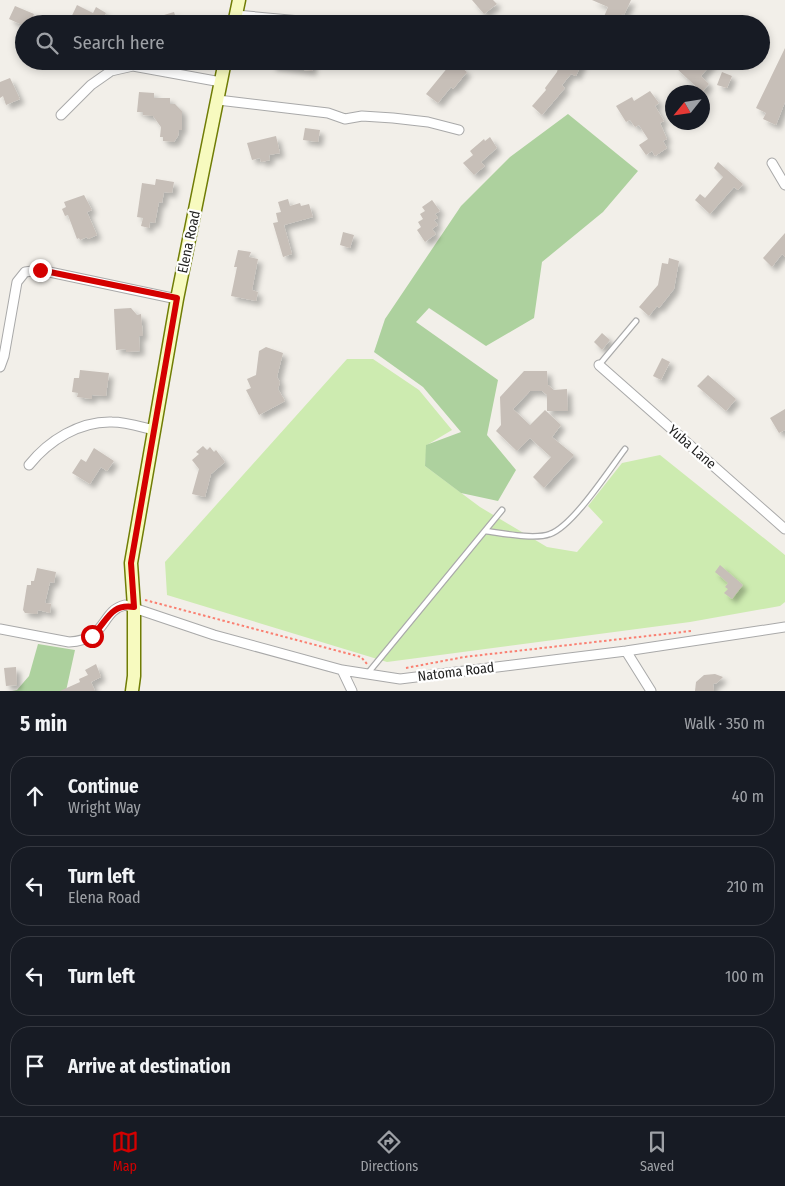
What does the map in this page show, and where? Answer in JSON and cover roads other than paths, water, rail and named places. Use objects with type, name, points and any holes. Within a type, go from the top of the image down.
[{"type":"street","points":[[236,15],[239,0]]},
{"type":"street","points":[[61,115],[91,84],[111,72],[118,70]]},
{"type":"street","points":[[155,70],[220,82]]},
{"type":"street","name":"Elena Road","points":[[132,691],[137,603],[131,563],[177,298],[223,70]]},
{"type":"street","points":[[218,100],[328,113],[344,119],[362,116],[428,122],[459,130]]},
{"type":"street","points":[[772,163],[785,185]]},
{"type":"street","points":[[0,367],[4,356],[17,282],[25,272],[40,270],[177,298]]},
{"type":"street","name":"Yuba Lane","points":[[599,365],[785,529]]},
{"type":"street","points":[[29,465],[40,452],[76,428],[113,422],[154,430]]},
{"type":"street","points":[[0,629],[69,642],[80,641],[92,636],[118,607],[137,603]]},
{"type":"street","name":"Natoma Road","points":[[137,603],[214,635],[342,670],[370,672],[400,679],[626,651],[785,627]]},
{"type":"street","points":[[626,651],[651,691]]},
{"type":"street","points":[[342,670],[352,691]]},
{"type":"lane","points":[[599,365],[636,321]]},
{"type":"lane","points":[[485,531],[525,536],[549,535],[559,529],[575,514],[625,449]]},
{"type":"lane","points":[[370,672],[502,510]]}]
